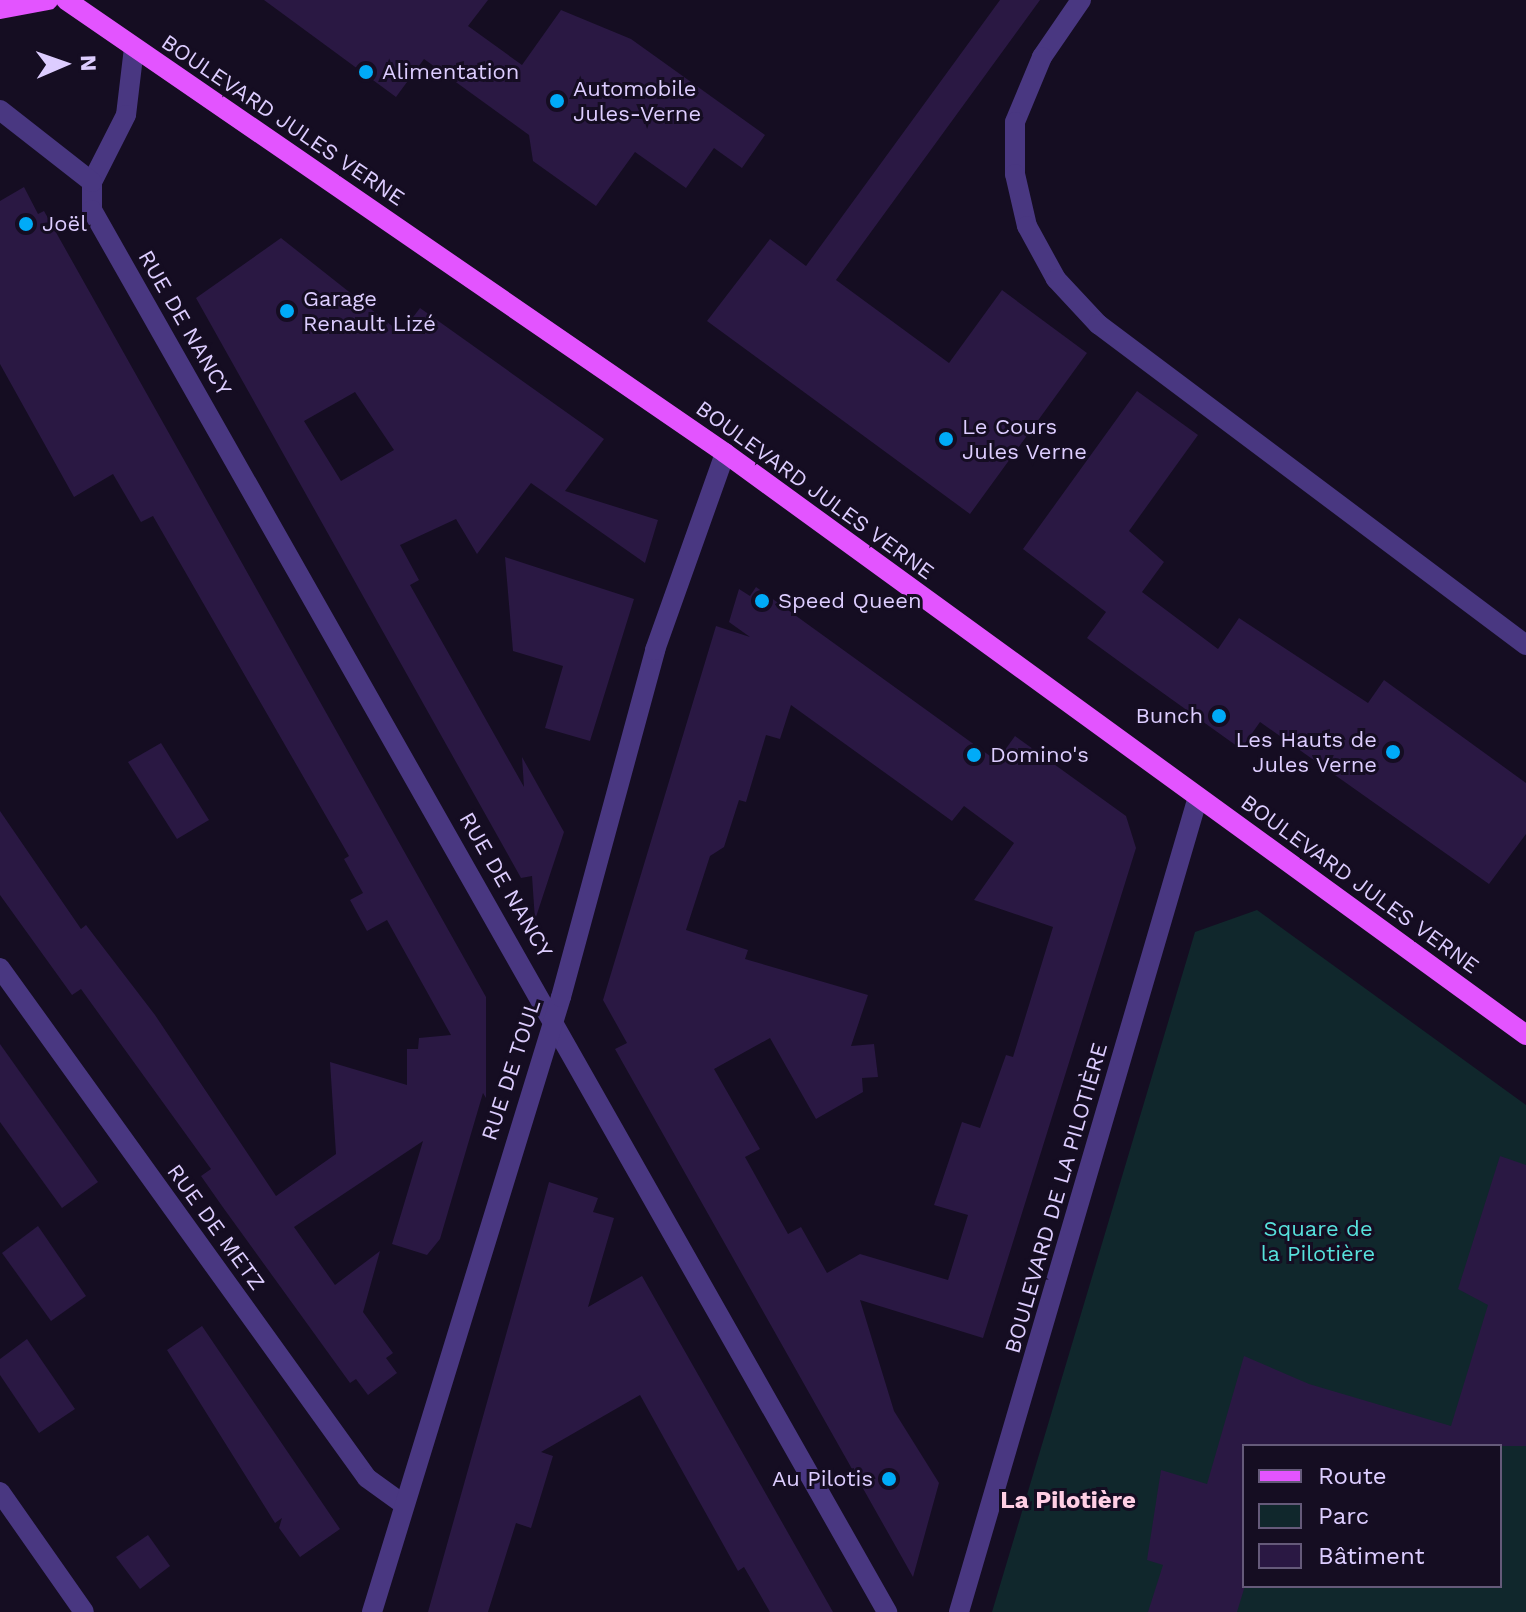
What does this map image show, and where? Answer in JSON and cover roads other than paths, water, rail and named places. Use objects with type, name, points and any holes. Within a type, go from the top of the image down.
[{"type":"main road","points":[[0,9],[48,0]]},
{"type":"main road","name":"BOULEVARD JULES VERNE","points":[[66,0],[725,453],[1526,1035]]},
{"type":"street","points":[[1081,0],[1042,57],[1015,122],[1015,174],[1027,226],[1056,279],[1098,324],[1526,645]]},
{"type":"street","points":[[0,110],[92,182],[126,115],[134,48]]},
{"type":"street","name":"RUE DE NANCY","points":[[92,182],[92,210],[887,1612]]},
{"type":"street","name":"RUE DE TOUL","points":[[372,1612],[554,1020],[655,650],[725,453]]},
{"type":"street","name":"BOULEVARD DE LA PILOTIÈRE","points":[[959,1612],[1198,797]]},
{"type":"street","name":"RUE DE METZ","points":[[0,968],[367,1478],[403,1504]]},
{"type":"street","points":[[0,1492],[84,1612]]},
{"type":"place","name":"Alimentation","points":[[366,72]]},
{"type":"place","name":"Automobile Jules-Verne","points":[[557,101]]},
{"type":"place","name":"Joël","points":[[26,224]]},
{"type":"place","name":"Garage Renault Lizé","points":[[287,311]]},
{"type":"place","name":"Le Cours Jules Verne","points":[[946,439]]},
{"type":"place","name":"Speed Queen","points":[[762,601]]},
{"type":"place","name":"Bunch","points":[[1219,716]]},
{"type":"place","name":"Les Hauts de Jules Verne","points":[[1393,752]]},
{"type":"place","name":"Domino's","points":[[974,755]]},
{"type":"place","name":"Au Pilotis","points":[[889,1479]]},
{"type":"district","name":"La Pilotière","points":[[1068,1501]]},
{"type":"park label","name":"Square de la Pilotière","points":[[1318,1240]]}]
